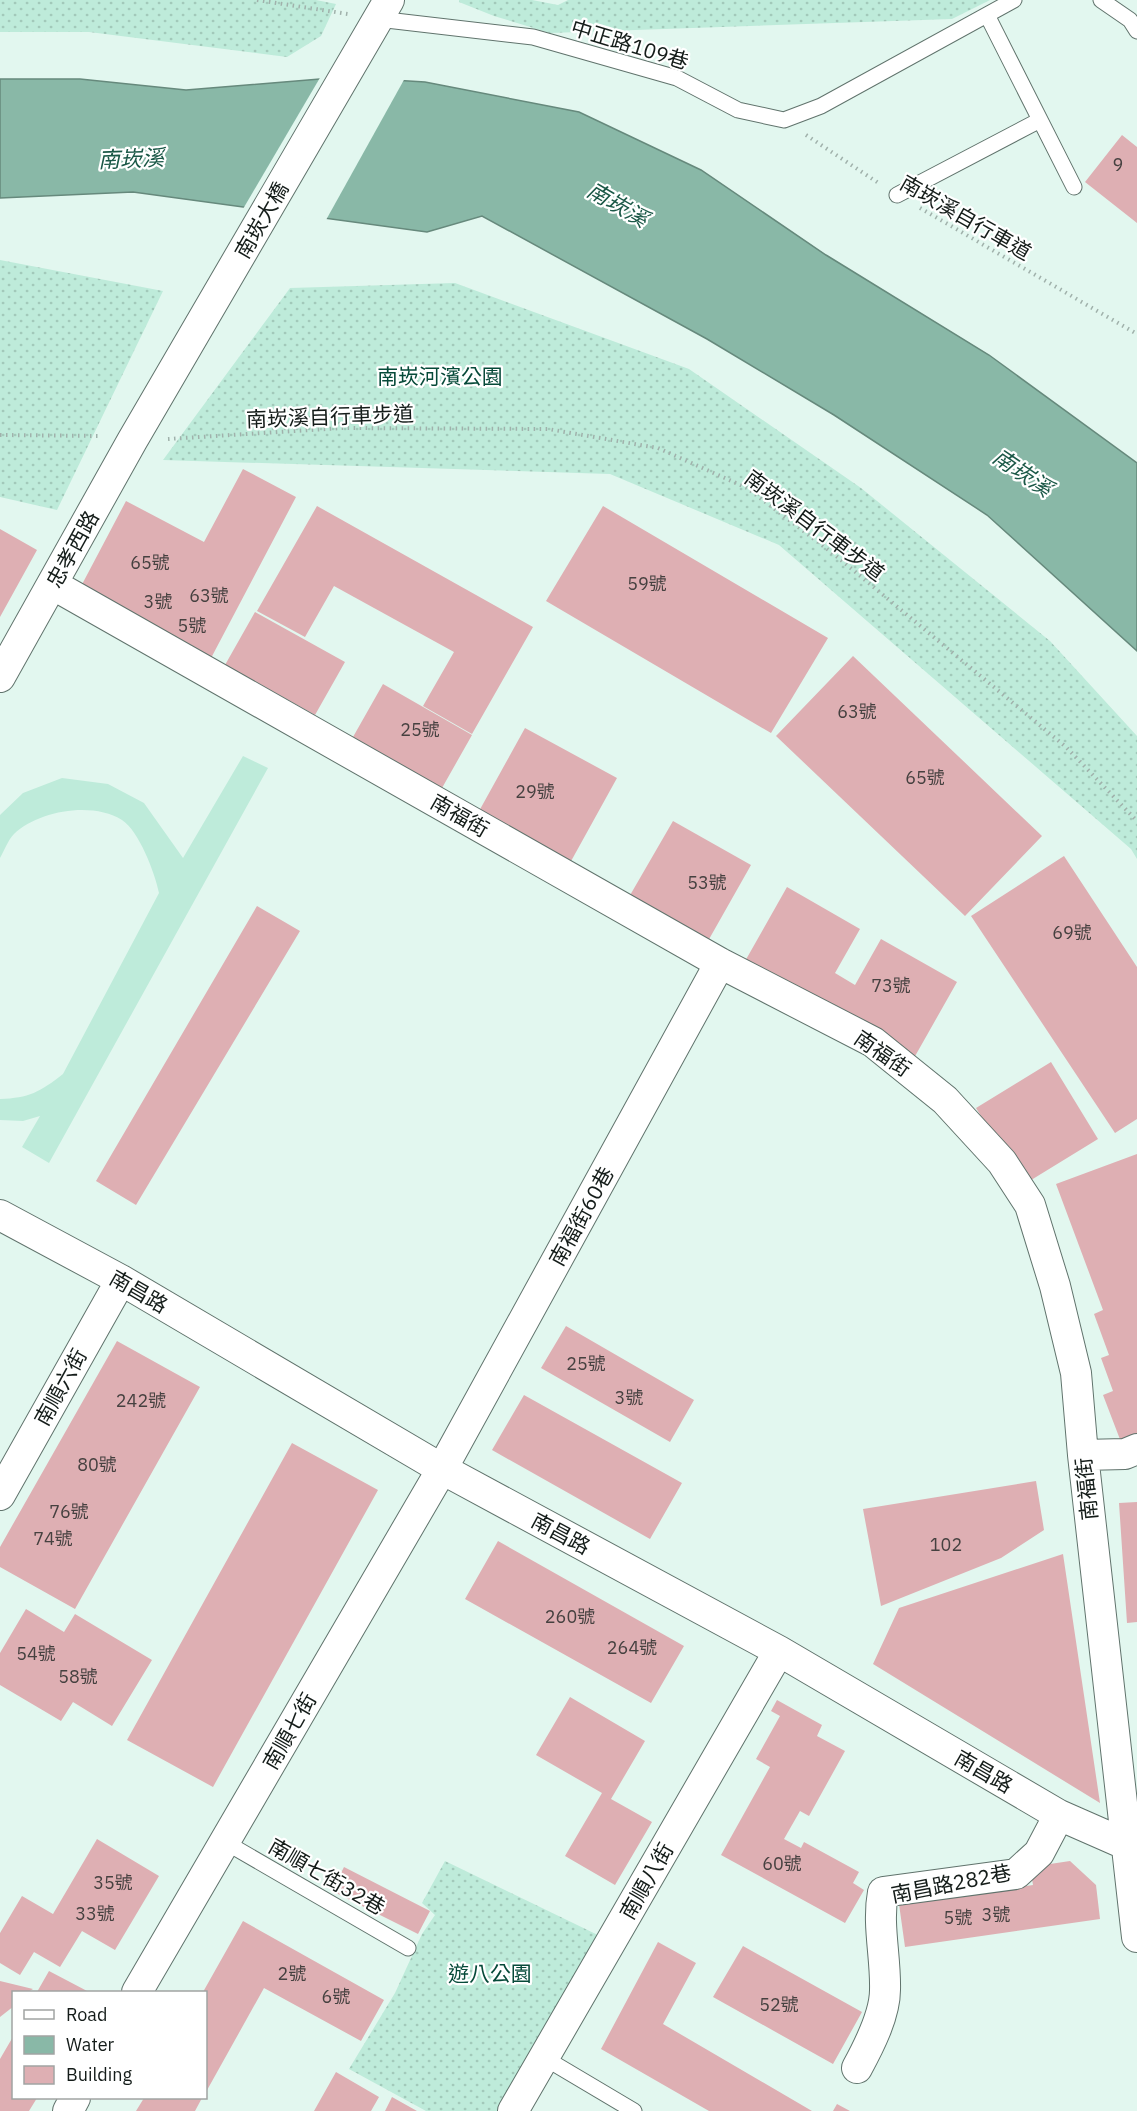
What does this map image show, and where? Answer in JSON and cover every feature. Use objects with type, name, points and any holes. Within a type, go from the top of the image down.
[{"type":"street","name":"南崁大橋","points":[[151,430],[384,9]]},
{"type":"street","name":"忠孝西路","points":[[0,677],[52,584],[151,430]]},
{"type":"street","name":"南福街","points":[[52,584],[720,963],[873,1042],[945,1100],[1002,1162],[1030,1205],[1055,1286],[1076,1373],[1125,1844],[1137,1937]]},
{"type":"street","name":"南福街60巷","points":[[442,1469],[720,963]]},
{"type":"street","name":"南昌路","points":[[0,1215],[121,1280],[442,1469],[779,1651],[1059,1815],[1125,1844]]},
{"type":"street","name":"南順六街","points":[[0,1495],[121,1280]]},
{"type":"street","points":[[1083,1455],[1125,1454],[1137,1449]]},
{"type":"street","name":"南順七街","points":[[138,1991],[442,1469]]},
{"type":"street","name":"南順八街","points":[[513,2111],[779,1651]]},
{"type":"street","name":"南昌路282巷","points":[[857,2068],[873,2039],[885,1992],[880,1907],[883,1892],[1016,1874],[1039,1853],[1059,1815]]},
{"type":"lane","points":[[784,120],[821,106],[1014,0]]},
{"type":"lane","points":[[1101,0],[1130,20],[1137,31]]},
{"type":"lane","name":"中正路109巷","points":[[384,9],[533,37],[677,78],[738,110],[784,120]]},
{"type":"lane","points":[[987,15],[1074,187]]},
{"type":"lane","points":[[897,195],[1040,120]]},
{"type":"lane","name":"南順七街32巷","points":[[225,1842],[408,1948]]},
{"type":"lane","points":[[543,2057],[634,2111]]},
{"type":"path","points":[[257,0],[384,9]]},
{"type":"path","name":"南崁溪自行車道","points":[[784,120],[897,195],[1137,334]]},
{"type":"path","name":"南崁溪自行車步道","points":[[151,430],[548,429],[658,448],[747,488],[835,555],[1066,747],[1137,821]]},
{"type":"path","points":[[0,435],[109,437]]},
{"type":"green space","points":[[0,0],[316,0],[336,4],[321,36],[287,57],[89,32],[0,32]]},
{"type":"green space","points":[[459,0],[532,0],[558,5],[568,0],[990,0],[952,19],[550,33],[494,16],[459,2]]},
{"type":"green space","points":[[0,260],[163,291],[57,510],[0,497]]},
{"type":"green space","name":"南崁河濱公園","points":[[455,283],[689,369],[861,488],[1050,641],[1137,736],[1137,859],[1131,849],[779,545],[610,474],[163,460],[290,288]]},
{"type":"green space","points":[[243,756],[268,768],[49,1163],[22,1147],[40,1116],[23,1121],[0,1120],[0,1099],[34,1093],[63,1074],[159,893],[150,864],[134,833],[122,820],[110,814],[96,811],[66,811],[37,819],[14,834],[0,858],[0,815],[23,793],[62,778],[108,784],[144,803],[183,858]]},
{"type":"green space","name":"遊八公園","points":[[445,1861],[602,1937],[502,2111],[426,2111],[349,2069],[395,1993],[422,1934],[435,1915],[422,1903]]},
{"type":"water","name":"南崁溪","points":[[344,77],[425,82],[579,112],[701,170],[826,255],[989,355],[1137,463],[1137,651],[987,515],[834,415],[707,339],[482,216],[427,232],[133,192],[0,198],[0,79],[80,79],[186,90]]},
{"type":"pier","points":[[344,74],[405,78],[326,220],[243,209],[321,76]]},
{"type":"building","points":[[1122,135],[1137,147],[1137,223],[1085,182]]},
{"type":"building","points":[[243,469],[296,497],[210,660],[78,592],[126,501],[204,542]]},
{"type":"building","points":[[317,506],[533,627],[472,734],[423,706],[454,652],[334,586],[305,637],[257,611]]},
{"type":"building","points":[[603,506],[828,638],[771,733],[546,601]]},
{"type":"building","points":[[0,529],[37,550],[0,617]]},
{"type":"building","points":[[255,612],[345,662],[315,715],[225,665]]},
{"type":"building","points":[[853,656],[1042,836],[965,916],[776,736]]},
{"type":"building","points":[[383,684],[472,735],[442,788],[353,737]]},
{"type":"building","points":[[525,728],[617,778],[570,863],[478,813]]},
{"type":"building","points":[[673,821],[751,865],[708,941],[629,897]]},
{"type":"building","points":[[1064,856],[1137,967],[1137,1119],[1115,1133],[971,916]]},
{"type":"building","points":[[787,887],[860,929],[835,973],[855,985],[881,939],[957,982],[914,1058],[744,963]]},
{"type":"building","points":[[257,906],[300,931],[136,1205],[96,1181]]},
{"type":"building","points":[[1051,1062],[1098,1139],[1023,1185],[976,1108]]},
{"type":"building","points":[[1137,1154],[1137,1436],[1121,1442],[1103,1395],[1113,1391],[1101,1358],[1109,1355],[1094,1314],[1103,1310],[1056,1184]]},
{"type":"building","points":[[566,1326],[694,1400],[670,1442],[541,1368]]},
{"type":"building","points":[[117,1341],[200,1387],[75,1609],[0,1567],[0,1547]]},
{"type":"building","points":[[524,1395],[682,1483],[650,1539],[492,1450]]},
{"type":"building","points":[[292,1443],[378,1490],[213,1787],[127,1740]]},
{"type":"building","points":[[1036,1481],[1044,1530],[1001,1558],[881,1606],[863,1509]]},
{"type":"building","points":[[1137,1502],[1137,1622],[1127,1623],[1119,1503]]},
{"type":"building","points":[[498,1541],[684,1646],[651,1703],[465,1599]]},
{"type":"building","points":[[1063,1554],[1100,1803],[873,1664],[899,1608]]},
{"type":"building","points":[[26,1609],[64,1632],[75,1614],[152,1660],[112,1726],[73,1702],[61,1721],[0,1685],[0,1653]]},
{"type":"building","points":[[570,1697],[645,1741],[611,1799],[652,1822],[615,1885],[565,1856],[602,1793],[536,1755]]},
{"type":"building","points":[[777,1700],[822,1725],[817,1736],[845,1751],[809,1816],[800,1811],[784,1839],[801,1848],[804,1842],[859,1872],[853,1883],[864,1890],[845,1923],[721,1855],[770,1767],[756,1759],[780,1716],[771,1711]]},
{"type":"building","points":[[97,1839],[159,1876],[115,1950],[82,1931],[60,1967],[34,1952],[20,1975],[0,1963],[0,1933],[22,1896],[53,1914]]},
{"type":"building","points":[[1070,1861],[1096,1885],[1100,1919],[905,1947],[899,1904],[1033,1885],[1030,1867]]},
{"type":"building","points":[[344,1867],[430,1911],[418,1934],[332,1891]]},
{"type":"building","points":[[243,1921],[384,2000],[361,2041],[264,1988],[207,2090],[207,1991],[204,1991]]},
{"type":"building","points":[[658,1942],[696,1963],[663,2024],[812,2111],[709,2111],[601,2049]]},
{"type":"building","points":[[743,1946],[862,2012],[833,2064],[713,1997]]},
{"type":"building","points":[[49,1971],[87,1991],[38,1991]]},
{"type":"building","points":[[0,1981],[33,1989],[12,1991],[12,2008],[0,2017]]},
{"type":"building","points":[[12,2038],[12,2099],[36,2099],[29,2111],[0,2111],[0,2059]]},
{"type":"building","points":[[336,2072],[379,2097],[371,2111],[314,2111]]},
{"type":"building","points":[[392,2097],[417,2111],[385,2111]]},
{"type":"building","points":[[143,2099],[201,2099],[195,2111],[136,2111]]},
{"type":"building","points":[[837,2104],[850,2111],[833,2111]]}]
